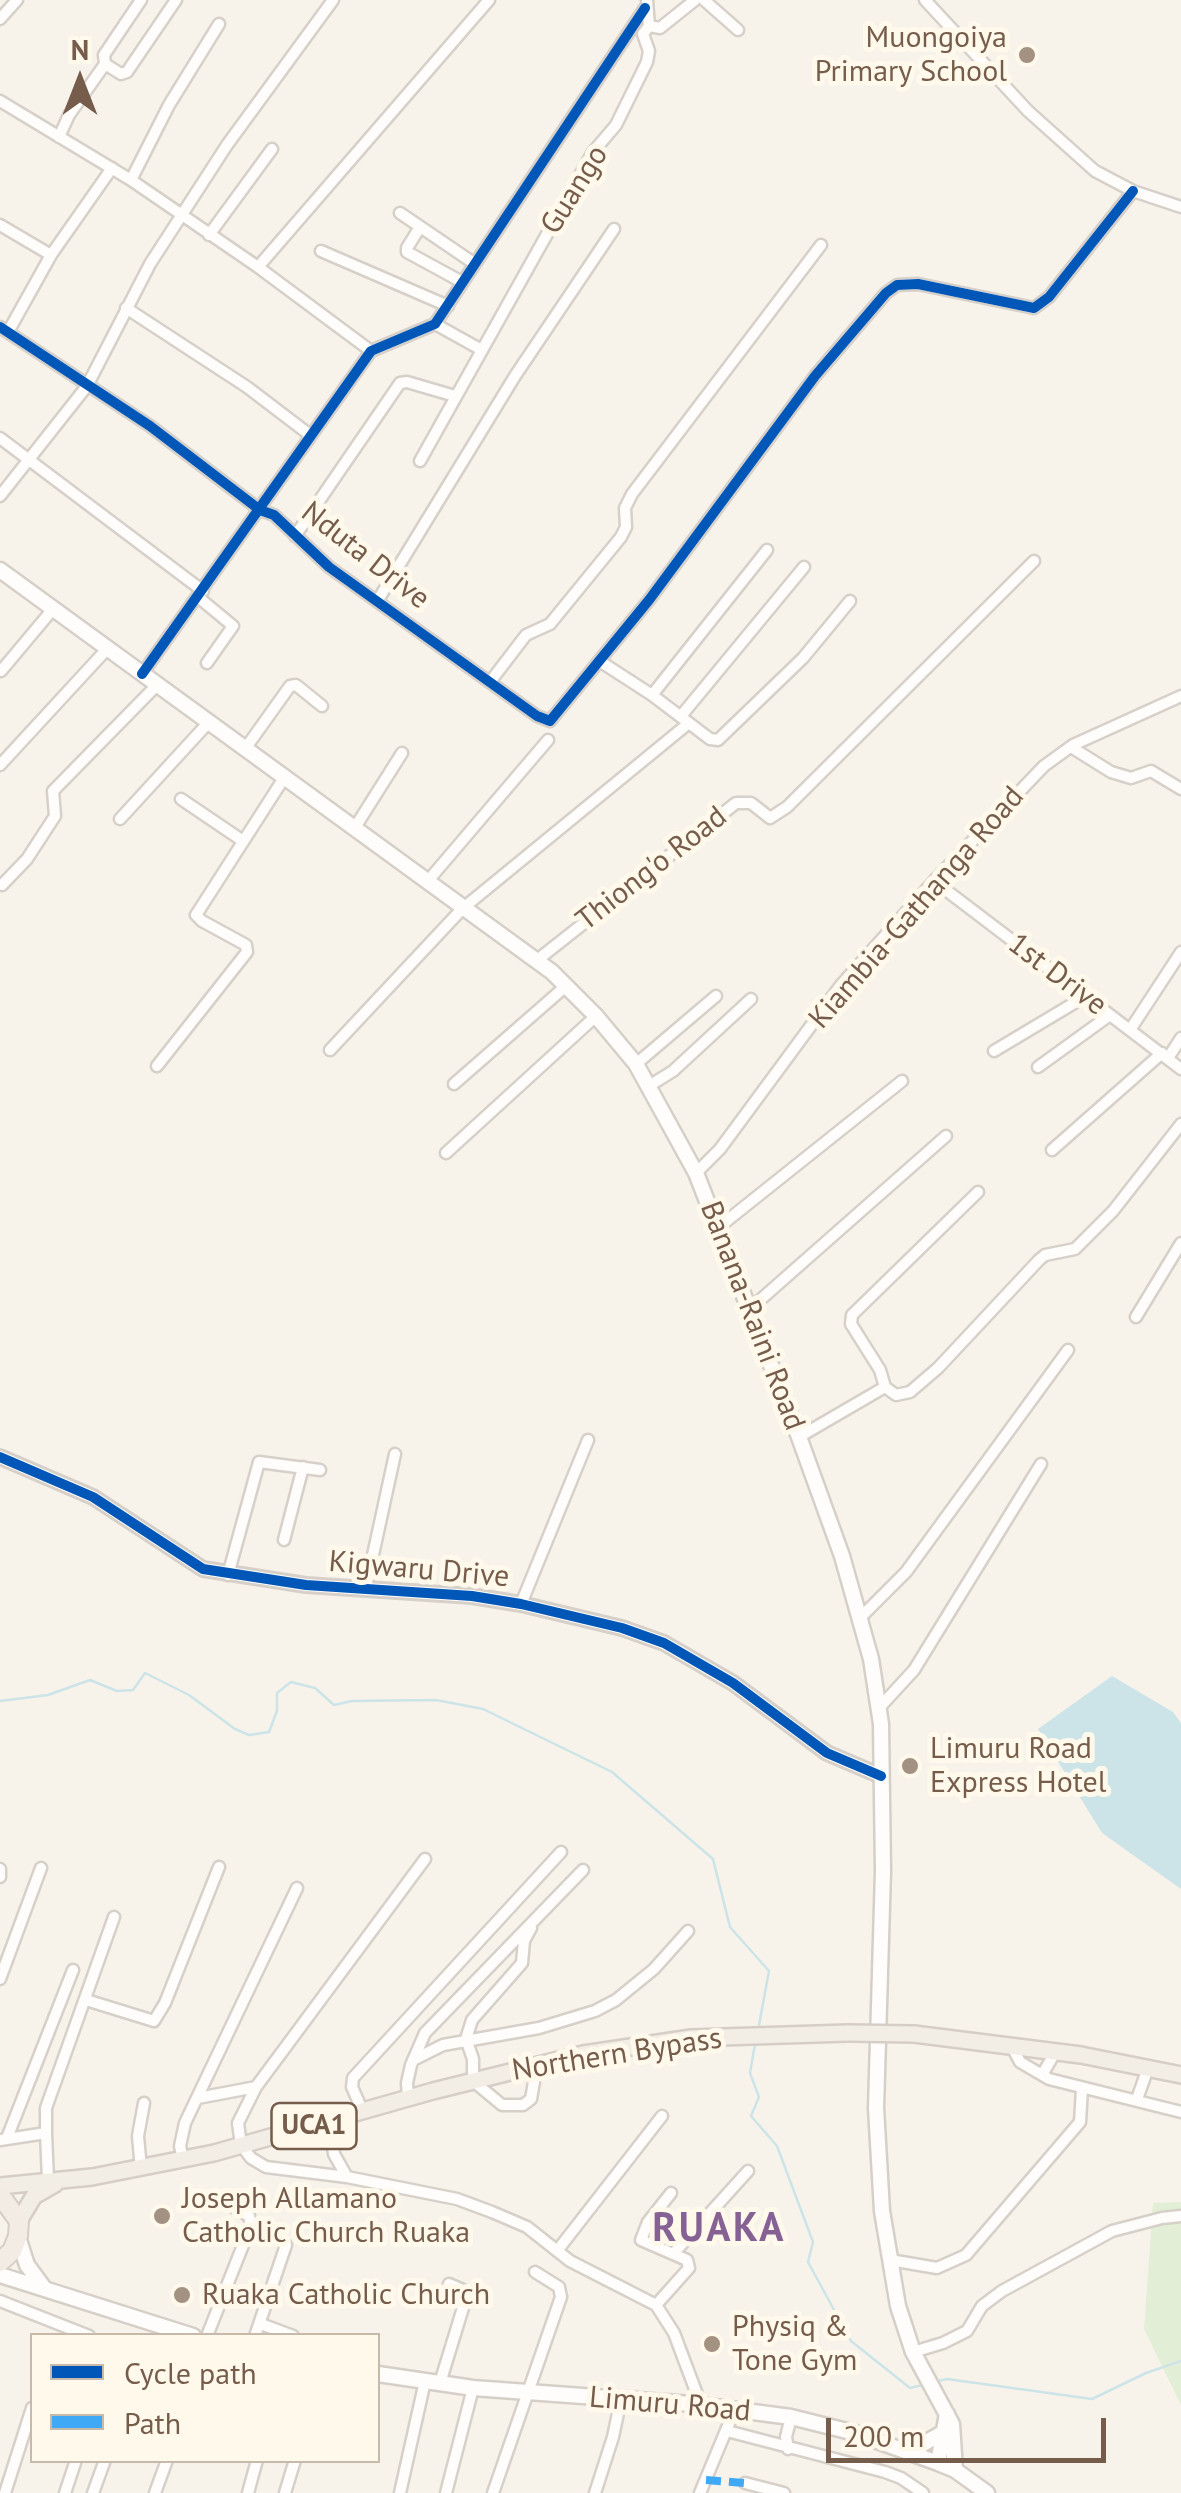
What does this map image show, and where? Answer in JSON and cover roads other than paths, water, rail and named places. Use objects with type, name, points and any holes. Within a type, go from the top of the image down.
[{"type":"highway","points":[[0,2195],[19,2229],[12,2251],[0,2262]]},
{"type":"main road","name":"Banana-Raini Road","points":[[2,574],[566,986],[636,1064],[696,1173],[800,1437],[871,1659],[879,1708],[884,1871],[876,2108],[879,2176],[898,2306],[913,2352],[948,2413]]},
{"type":"main road","name":"Northern Bypass","points":[[0,2186],[140,2169],[562,2058],[691,2038],[848,2032],[914,2034],[1056,2051],[1181,2075]]},
{"type":"main road","points":[[46,2290],[27,2265],[19,2229],[34,2196],[56,2180]]},
{"type":"main road","points":[[0,2275],[183,2333]]},
{"type":"main road","name":"Limuru Road","points":[[380,2374],[528,2394],[701,2405],[791,2416],[856,2433],[938,2462],[988,2493]]},
{"type":"main road","points":[[938,2462],[948,2413]]},
{"type":"main road","points":[[948,2413],[954,2437],[955,2470]]},
{"type":"main road","points":[[903,2450],[944,2432]]},
{"type":"street","points":[[0,19],[18,0]]},
{"type":"street","points":[[59,138],[69,115],[105,64],[104,55],[141,0]]},
{"type":"street","points":[[105,64],[121,74],[127,72],[176,0]]},
{"type":"street","points":[[0,496],[87,386],[150,264],[228,145],[333,0]]},
{"type":"street","points":[[258,268],[489,0]]},
{"type":"street","points":[[649,26],[664,28],[695,0]]},
{"type":"street","points":[[704,0],[738,30]]},
{"type":"street","points":[[924,0],[1028,111],[1095,170],[1133,191],[1181,206]]},
{"type":"street","points":[[142,674],[310,435],[375,351],[436,324],[646,4]]},
{"type":"street","name":"Guango","points":[[420,461],[593,152],[616,125],[647,62],[643,34],[649,26],[646,4]]},
{"type":"street","points":[[131,180],[169,105],[219,24]]},
{"type":"street","points":[[0,102],[131,180],[375,351]]},
{"type":"street","points":[[209,235],[272,148]]},
{"type":"street","points":[[4,329],[112,168]]},
{"type":"street","points":[[850,601],[803,658],[718,740],[710,739],[601,662],[816,376],[890,289],[904,283],[918,284],[1020,306],[1040,306],[1133,191]]},
{"type":"street","points":[[400,213],[474,264]]},
{"type":"street","points":[[0,224],[51,256]]},
{"type":"street","points":[[420,227],[408,252],[462,282]]},
{"type":"street","points":[[378,600],[515,376],[614,229]]},
{"type":"street","points":[[490,682],[526,635],[550,624],[621,537],[626,527],[625,508],[632,494],[821,245]]},
{"type":"street","points":[[321,251],[448,306]]},
{"type":"street","points":[[126,308],[247,387],[310,435]]},
{"type":"street","points":[[436,324],[480,349]]},
{"type":"street","name":"Nduta Drive","points":[[4,329],[150,426],[260,510],[274,516],[320,560],[537,716],[550,721],[601,662]]},
{"type":"street","points":[[295,536],[400,383],[455,396]]},
{"type":"street","points":[[0,438],[200,594],[233,626],[208,663]]},
{"type":"street","points":[[652,695],[766,550]]},
{"type":"street","name":"Thiong'o Road","points":[[536,961],[736,803],[751,804],[770,818],[787,807],[1034,561]]},
{"type":"street","points":[[330,1050],[462,909],[685,720],[804,567]]},
{"type":"street","points":[[0,671],[52,608]]},
{"type":"street","points":[[0,765],[107,649]]},
{"type":"street","points":[[2,886],[27,859],[55,816],[53,790],[157,685]]},
{"type":"street","points":[[245,749],[290,686],[296,686],[322,706]]},
{"type":"street","name":"Kiambia-Gathanga Road","points":[[696,1173],[720,1149],[841,985],[934,880],[1044,766],[1071,746],[1181,696]]},
{"type":"street","points":[[120,818],[209,722]]},
{"type":"street","points":[[427,882],[548,740]]},
{"type":"street","points":[[1071,746],[1111,772],[1131,778],[1151,771],[1181,788]]},
{"type":"street","points":[[354,829],[402,753]]},
{"type":"street","points":[[157,1066],[246,952],[246,945],[196,915],[284,778]]},
{"type":"street","points":[[181,798],[243,841]]},
{"type":"street","name":"1st Drive","points":[[934,880],[1181,1068]]},
{"type":"street","points":[[1130,1030],[1181,952]]},
{"type":"street","points":[[454,1084],[566,986]]},
{"type":"street","points":[[636,1064],[716,996]]},
{"type":"street","points":[[994,1051],[1086,996]]},
{"type":"street","points":[[649,1086],[673,1071],[752,999]]},
{"type":"street","points":[[446,1153],[596,1016]]},
{"type":"street","points":[[1038,1067],[1110,1016]]},
{"type":"street","points":[[1052,1150],[1165,1056],[1181,1038]]},
{"type":"street","points":[[719,1228],[902,1081]]},
{"type":"street","points":[[978,1192],[852,1315],[851,1324],[880,1370],[885,1388],[896,1395],[910,1392],[938,1368],[1044,1255],[1075,1249],[1113,1211],[1181,1124]]},
{"type":"street","points":[[750,1308],[946,1136]]},
{"type":"street","points":[[1136,1317],[1181,1244]]},
{"type":"street","points":[[860,1618],[906,1572],[1068,1350]]},
{"type":"street","points":[[800,1437],[885,1388]]},
{"type":"street","points":[[521,1604],[588,1440]]},
{"type":"street","points":[[366,1587],[396,1454]]},
{"type":"street","name":"Kigwaru Drive","points":[[0,1457],[93,1498],[203,1568],[306,1585],[472,1596],[622,1628],[664,1643],[733,1683],[827,1753],[881,1776]]},
{"type":"street","points":[[228,1575],[255,1466],[264,1460],[320,1470]]},
{"type":"street","points":[[879,1708],[914,1670],[1042,1464]]},
{"type":"street","points":[[284,1540],[303,1467]]},
{"type":"street","points":[[363,2112],[352,2078],[561,1852]]},
{"type":"street","points":[[425,1860],[256,2087],[238,2123],[241,2145],[266,2168],[347,2177],[457,2199],[526,2227],[557,2251],[656,2305],[674,2333],[701,2405]]},
{"type":"street","points":[[86,2000],[154,2020],[165,2003],[219,1866]]},
{"type":"street","points":[[0,1979],[40,1868]]},
{"type":"street","points":[[408,2098],[413,2060],[425,2033],[584,1870]]},
{"type":"street","points":[[182,2160],[182,2133],[297,1888]]},
{"type":"street","points":[[56,2180],[46,2133],[46,2108],[114,1917]]},
{"type":"street","points":[[531,2066],[534,2090],[530,2099],[523,2105],[496,2103],[473,2081],[466,2040],[472,2020],[522,1963],[524,1941],[536,1918]]},
{"type":"street","points":[[413,2060],[443,2045],[539,2028],[595,2011],[616,2000],[654,1969],[688,1932]]},
{"type":"street","points":[[3,2139],[73,1970]]},
{"type":"street","points":[[1010,2044],[1020,2062],[1042,2075],[1082,2089],[1181,2112]]},
{"type":"street","points":[[1042,2075],[1056,2051]]},
{"type":"street","points":[[1137,2100],[1148,2068]]},
{"type":"street","points":[[198,2098],[256,2087]]},
{"type":"street","points":[[890,2260],[937,2268],[966,2255],[1080,2122],[1082,2089]]},
{"type":"street","points":[[140,2169],[138,2136],[144,2104]]},
{"type":"street","points":[[557,2251],[662,2116]]},
{"type":"street","points":[[330,2122],[334,2154],[347,2177]]},
{"type":"street","points":[[3,2139],[46,2133]]},
{"type":"street","points":[[673,2254],[748,2171]]},
{"type":"street","points":[[656,2305],[688,2268],[687,2260],[643,2243],[640,2236],[671,2194]]},
{"type":"street","points":[[208,2333],[251,2226],[250,2216],[230,2205]]},
{"type":"street","points":[[913,2352],[967,2331],[982,2306],[1002,2291],[1112,2231],[1181,2216]]},
{"type":"street","points":[[256,2333],[286,2245]]},
{"type":"street","points":[[493,2493],[562,2297],[559,2287],[535,2272]]},
{"type":"street","points":[[400,2493],[432,2382],[466,2298],[464,2290],[449,2284]]},
{"type":"street","points":[[0,2301],[58,2330]]},
{"type":"street","points":[[260,2324],[285,2333]]},
{"type":"street","points":[[446,2493],[473,2388]]},
{"type":"street","points":[[594,2493],[614,2437],[621,2399]]},
{"type":"street","points":[[700,2493],[735,2408]]},
{"type":"street","points":[[5,2493],[30,2414]]},
{"type":"street","points":[[788,2448],[786,2437],[791,2416]]},
{"type":"street","points":[[726,2431],[901,2478],[923,2493]]},
{"type":"street","points":[[65,2493],[75,2463]]},
{"type":"street","points":[[93,2493],[105,2463]]},
{"type":"street","points":[[155,2493],[165,2463]]},
{"type":"street","points":[[248,2493],[255,2463]]},
{"type":"street","points":[[285,2493],[294,2463]]},
{"type":"street","points":[[744,2483],[784,2493]]},
{"type":"water","points":[[1112,1676],[1173,1712],[1181,1723],[1181,1889],[1102,1833],[1038,1729]]},
{"type":"waterway","points":[[0,1701],[48,1695],[90,1680],[117,1691],[133,1690],[145,1673],[189,1695],[249,1735],[269,1732],[277,1711],[277,1693],[291,1682],[315,1688],[334,1705],[352,1701],[436,1700],[483,1709],[612,1772],[713,1859],[730,1927],[769,1971],[759,2025]]},
{"type":"waterway","points":[[755,2044],[750,2073],[759,2097],[751,2116],[777,2146],[813,2242],[808,2262],[851,2341],[910,2388],[922,2385]]},
{"type":"waterway","points":[[934,2382],[947,2379],[1092,2399],[1181,2361]]},
{"type":"place","name":"Muongoiya Primary School","points":[[1027,55]]},
{"type":"place","name":"Limuru Road Express Hotel","points":[[910,1766]]},
{"type":"place","name":"Joseph Allamano Catholic Church Ruaka","points":[[162,2216]]},
{"type":"place","name":"Ruaka Catholic Church","points":[[182,2295]]},
{"type":"place","name":"Physiq & Tone Gym","points":[[712,2344]]},
{"type":"district","name":"RUAKA","points":[[719,2230]]}]
